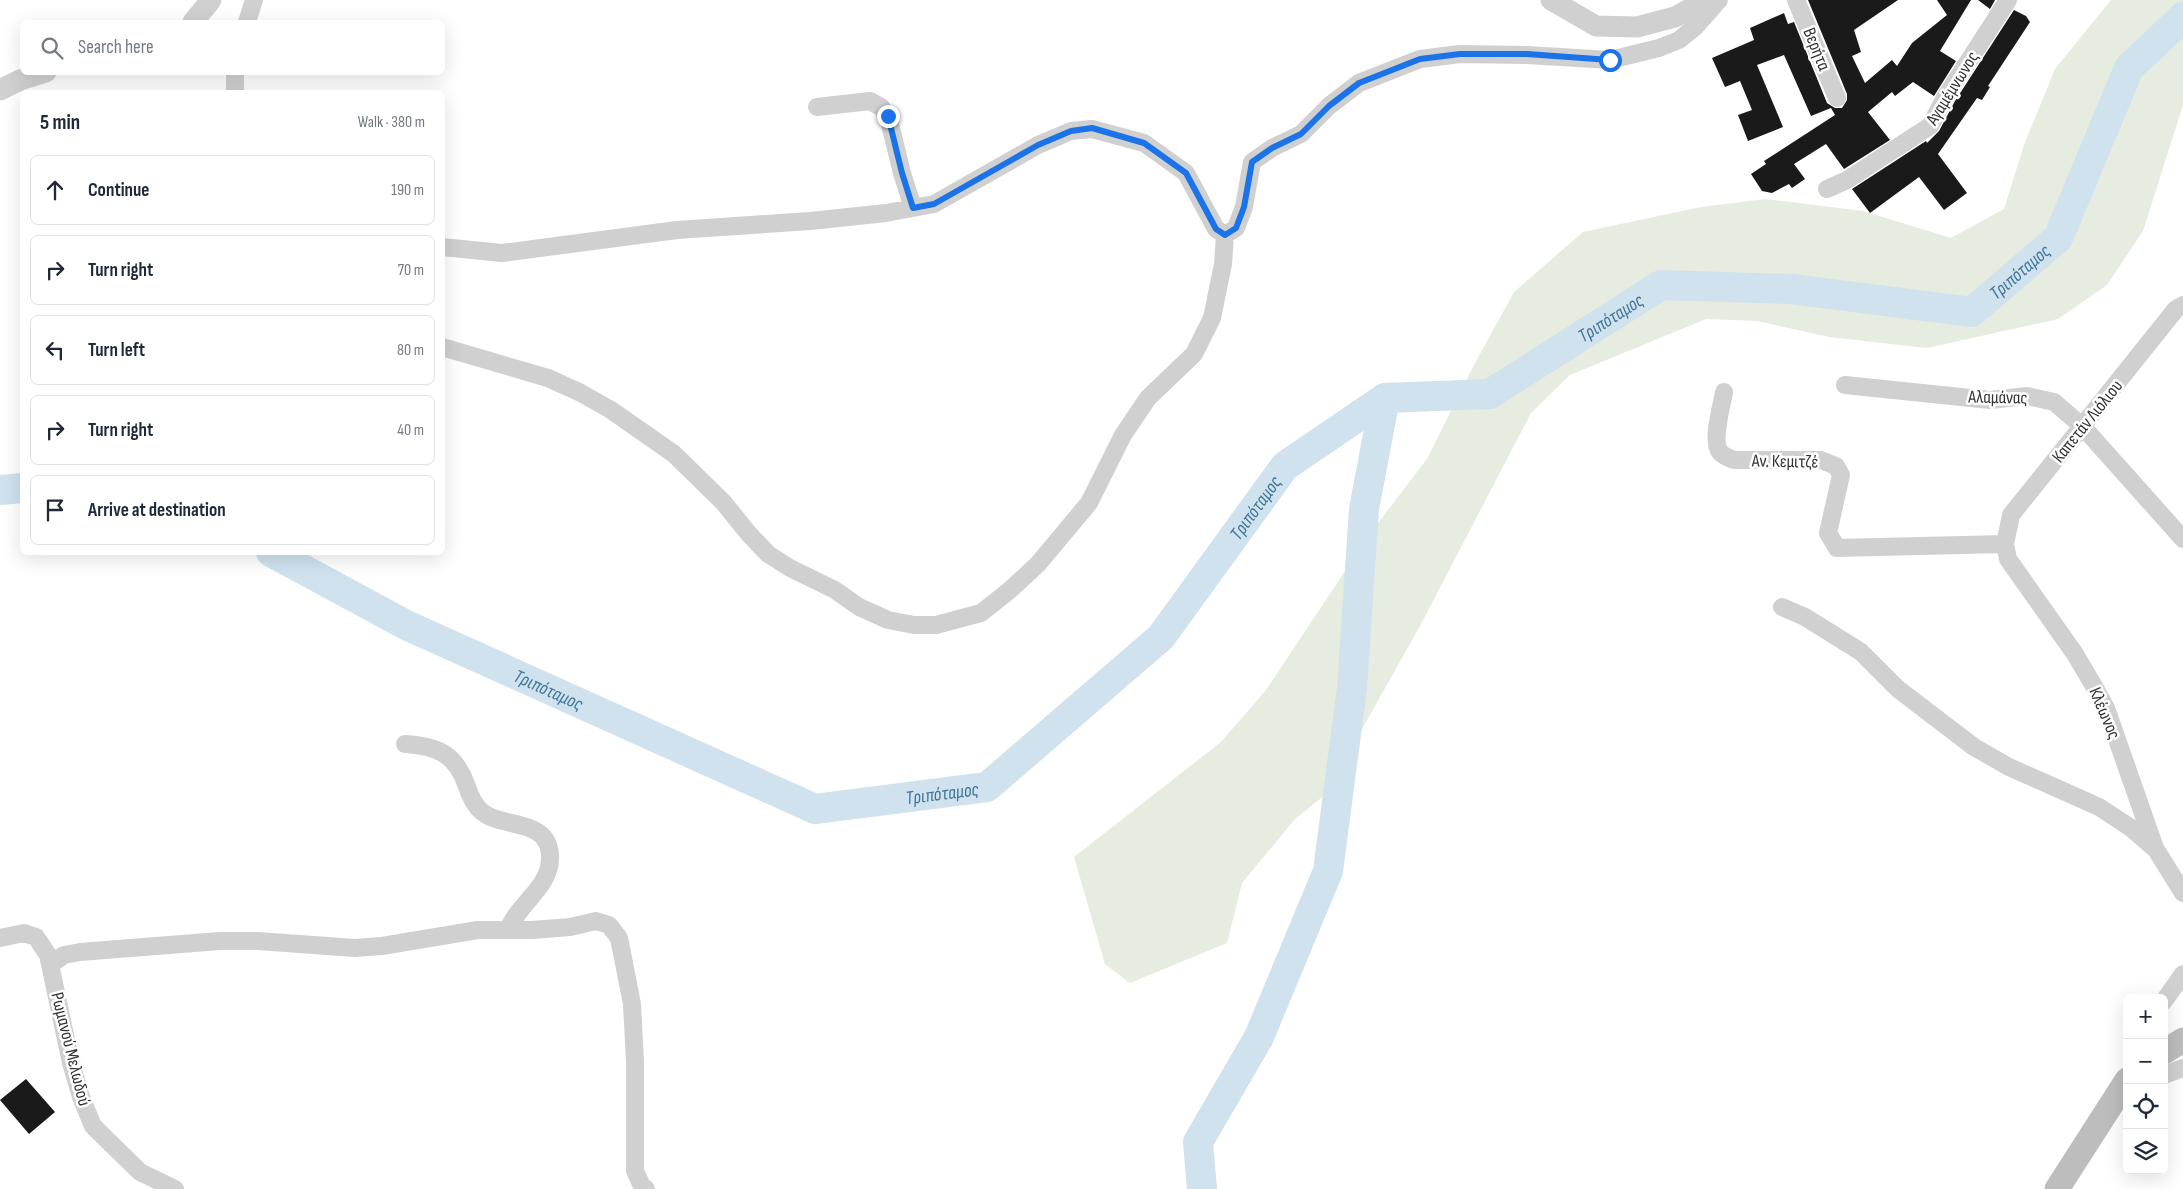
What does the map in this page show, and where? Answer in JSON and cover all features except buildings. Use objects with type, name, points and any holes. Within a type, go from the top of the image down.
[{"type":"main road","points":[[2168,1049],[2183,1040]]},
{"type":"main road","points":[[2057,1189],[2124,1084]]},
{"type":"street","points":[[195,20],[212,0]]},
{"type":"street","points":[[248,20],[254,0]]},
{"type":"street","points":[[1551,0],[1596,26],[1637,27],[1675,17],[1706,0]]},
{"type":"street","points":[[1225,235],[1236,228],[1241,214],[1252,162],[1272,148],[1301,134],[1329,106],[1359,83],[1420,59],[1460,54],[1527,54],[1610,60],[1659,48],[1679,40],[1695,27],[1719,0]]},
{"type":"street","name":"Βερήτα","points":[[1796,0],[1837,98]]},
{"type":"street","name":"Αγαμέμνωνος","points":[[1827,188],[1847,180],[1930,126],[1946,96],[2008,0]]},
{"type":"street","points":[[0,90],[20,80],[36,75]]},
{"type":"street","points":[[235,75],[235,90]]},
{"type":"street","points":[[817,107],[870,101],[881,107],[888,116],[913,208]]},
{"type":"street","points":[[445,247],[502,252],[677,230],[810,222],[913,208],[934,204],[1038,145],[1071,131],[1092,128],[1144,143],[1186,173],[1216,229],[1225,235]]},
{"type":"street","points":[[445,349],[548,378],[612,410],[674,454],[723,502],[748,534],[768,554],[790,568],[835,590],[859,607],[888,620],[914,625],[936,625],[981,613],[1010,590],[1038,564],[1089,503],[1123,435],[1148,398],[1194,354],[1202,339],[1212,318],[1222,264],[1225,235]]},
{"type":"street","name":"Καπετάν Λιόλιου","points":[[2005,544],[2011,515],[2176,309],[2183,305]]},
{"type":"street","name":"Αλαμάνας","points":[[1844,385],[1990,400],[2027,396],[2054,402],[2083,427],[2183,539]]},
{"type":"street","name":"Αν. Κεμιτζέ","points":[[1724,392],[1717,431],[1718,449],[1722,454],[1734,460],[1821,460],[1836,466],[1842,475],[1828,533],[1837,548],[2005,544]]},
{"type":"street","name":"Κλέωνος","points":[[2005,544],[2008,559],[2075,654],[2106,708],[2154,848],[2183,893]]},
{"type":"street","points":[[1782,607],[1805,616],[1861,652],[1898,689],[1974,747],[2010,767],[2099,807],[2131,828],[2154,848]]},
{"type":"street","points":[[405,744],[424,745],[444,752],[461,771],[480,811],[495,820],[516,823],[534,829],[546,841],[550,854],[547,872],[533,897],[512,920],[508,930]]},
{"type":"street","points":[[51,964],[64,955],[80,952],[220,941],[258,941],[355,948],[382,946],[478,930],[570,927],[596,921],[609,925],[619,938],[632,1004],[635,1061],[635,1171],[642,1186],[646,1189]]},
{"type":"street","name":"Ρωμανού Μελωδού","points":[[0,938],[24,933],[36,937],[51,964],[71,1063],[93,1126],[140,1172],[175,1189]]},
{"type":"street","points":[[2168,995],[2183,974]]},
{"type":"street","points":[[2168,1074],[2183,1068]]},
{"type":"shaded area","points":[[2111,0],[2183,0],[2183,105],[2143,231],[2107,285],[2058,319],[1927,348],[1829,337],[1757,321],[1706,319],[1570,375],[1531,413],[1420,626],[1325,795],[1295,819],[1242,883],[1227,943],[1130,983],[1105,964],[1074,857],[1221,742],[1266,690],[1369,535],[1427,459],[1474,365],[1514,292],[1583,232],[1701,207],[1766,199],[1863,211],[1951,238],[2004,209],[2024,145],[2055,69]]},
{"type":"waterway","name":"Τριπόταμος","points":[[277,555],[406,625],[815,809],[987,787],[1161,637],[1285,466],[1385,398],[1490,394],[1661,285],[1791,289],[1972,312],[2058,238],[2129,68],[2183,17]]},
{"type":"waterway","points":[[1202,1189],[1198,1142],[1259,1037],[1328,871],[1352,688],[1364,509],[1385,398]]},
{"type":"waterway","name":"Τριπόταμος","points":[[0,490],[20,488]]},
{"type":"route","points":[[888,116],[913,208],[934,204],[1038,145],[1071,131],[1092,128],[1144,143],[1186,173],[1216,229],[1225,235],[1236,228],[1244,207],[1252,162],[1272,148],[1301,134],[1329,106],[1359,83],[1420,59],[1460,54],[1527,54],[1610,60]]}]
